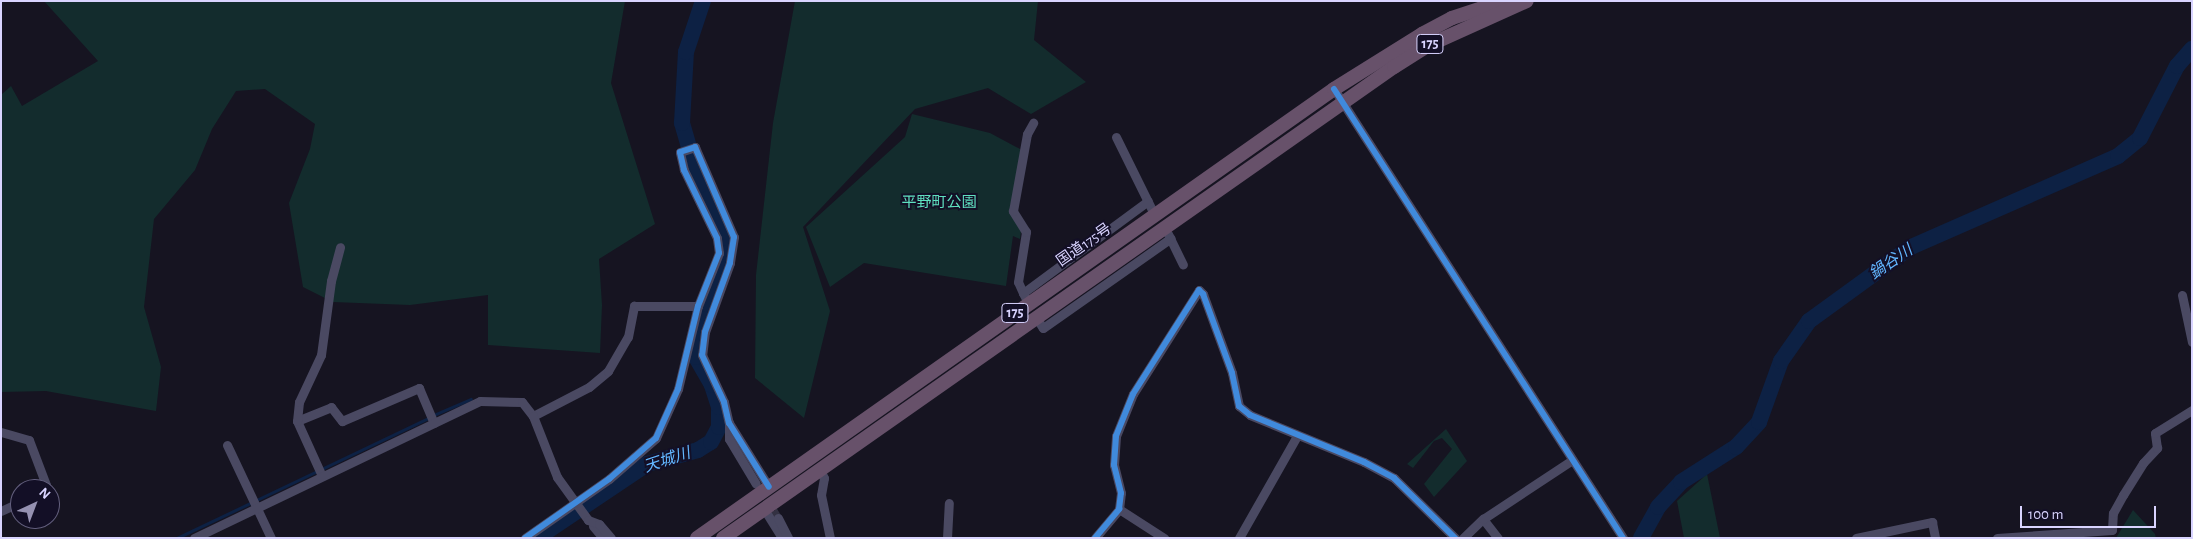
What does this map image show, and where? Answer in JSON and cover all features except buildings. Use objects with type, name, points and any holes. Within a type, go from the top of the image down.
[{"type":"highway","name":"国道175号","points":[[697,538],[762,486],[1026,298],[1155,216],[1334,89],[1422,34],[1452,18],[1503,1]]},
{"type":"highway","name":"国道175号","points":[[723,538],[1036,317],[1167,233],[1343,103],[1429,44],[1527,1]]},
{"type":"street","points":[[1334,89],[1623,538]]},
{"type":"street","points":[[1033,123],[1027,134],[1013,211],[1026,232],[1018,282],[1026,298],[1148,202]]},
{"type":"street","points":[[1116,137],[1155,216]]},
{"type":"street","points":[[525,538],[576,503],[656,438],[678,389],[698,306],[718,253],[717,238],[684,170],[680,152],[695,148],[734,237],[730,263],[705,332],[702,355],[724,402],[729,423],[762,486]]},
{"type":"street","points":[[1167,233],[1183,265]]},
{"type":"street","points":[[322,476],[297,421],[299,402],[321,355],[331,281],[340,247]]},
{"type":"street","points":[[1095,538],[1119,508],[1121,493],[1114,465],[1116,436],[1133,394],[1199,290],[1203,294],[1232,373],[1239,406],[1250,415],[1297,436],[1364,462],[1394,478],[1455,538]]},
{"type":"street","points":[[2182,295],[2192,342]]},
{"type":"street","points":[[533,416],[589,387],[608,370],[628,337],[634,306],[698,306]]},
{"type":"street","points":[[692,330],[705,332]]},
{"type":"street","points":[[297,421],[331,408],[342,421],[419,388],[434,423]]},
{"type":"street","points":[[194,538],[480,401],[522,402],[533,416],[558,477],[603,538]]},
{"type":"street","points":[[1997,538],[2112,530],[2116,507],[2143,463],[2157,448],[2155,433],[2172,425],[2192,410]]},
{"type":"street","points":[[1,432],[29,440],[44,479]]},
{"type":"street","points":[[1238,538],[1297,436]]},
{"type":"street","points":[[228,445],[271,538]]},
{"type":"street","points":[[1463,538],[1483,519],[1572,460]]},
{"type":"street","points":[[820,470],[824,478],[821,495],[830,538]]},
{"type":"street","points":[[947,538],[949,503]]},
{"type":"street","points":[[1119,508],[1164,538]]},
{"type":"street","points":[[764,509],[782,538]]},
{"type":"street","points":[[778,518],[788,538]]},
{"type":"street","points":[[1483,519],[1498,538]]},
{"type":"street","points":[[588,520],[599,524],[611,538]]},
{"type":"street","points":[[1856,538],[1932,522],[1935,538]]},
{"type":"green space","points":[[44,1],[625,1],[611,83],[655,224],[599,259],[602,305],[600,353],[488,345],[488,295],[410,305],[333,302],[303,287],[289,203],[310,149],[315,124],[265,89],[236,91],[212,129],[195,170],[154,219],[144,307],[161,367],[156,411],[46,391],[1,392],[1,95],[11,86],[22,106],[98,61]]},
{"type":"green space","points":[[795,1],[1038,1],[1034,40],[1086,82],[1031,114],[988,88],[915,109],[803,227],[830,311],[804,418],[755,378],[756,275],[773,123]]},
{"type":"green space","name":"平野町公園","points":[[912,114],[990,133],[1020,149],[1022,155],[1009,212],[1021,231],[1020,239],[1013,236],[1006,286],[864,263],[830,287],[806,227],[905,137]]},
{"type":"green space","points":[[1446,429],[1467,461],[1434,497],[1424,484],[1452,449],[1442,438],[1434,441],[1413,468],[1407,464]]},
{"type":"green space","points":[[1707,474],[1720,538],[1684,538],[1677,501]]},
{"type":"green space","points":[[2133,510],[2155,534],[2156,538],[2116,538]]},
{"type":"waterway","name":"天城川","points":[[537,538],[647,464],[698,450],[711,442],[719,427],[719,407],[712,385],[696,357],[706,304],[725,254],[726,238],[700,185],[682,123],[686,52],[703,1]]},
{"type":"waterway","name":"鍋谷川","points":[[1641,538],[1658,507],[1681,482],[1736,447],[1759,422],[1781,361],[1809,321],[1911,247],[2118,156],[2140,138],[2177,66],[2192,49]]},
{"type":"waterway","points":[[434,415],[471,399]]},
{"type":"waterway","points":[[177,538],[429,418]]},
{"type":"tunnel","points":[[759,488],[778,518]]},
{"type":"cycle path","points":[[1334,89],[1623,538]]},
{"type":"cycle path","points":[[525,538],[609,479],[656,438],[678,389],[698,306],[719,253],[717,238],[684,170],[680,152],[695,147],[734,237],[730,263],[705,332],[702,355],[724,402],[729,423],[769,487]]},
{"type":"cycle path","points":[[1095,538],[1119,509],[1121,493],[1114,465],[1116,436],[1133,394],[1199,290],[1203,294],[1232,373],[1239,406],[1250,415],[1364,462],[1394,478],[1455,538]]}]
